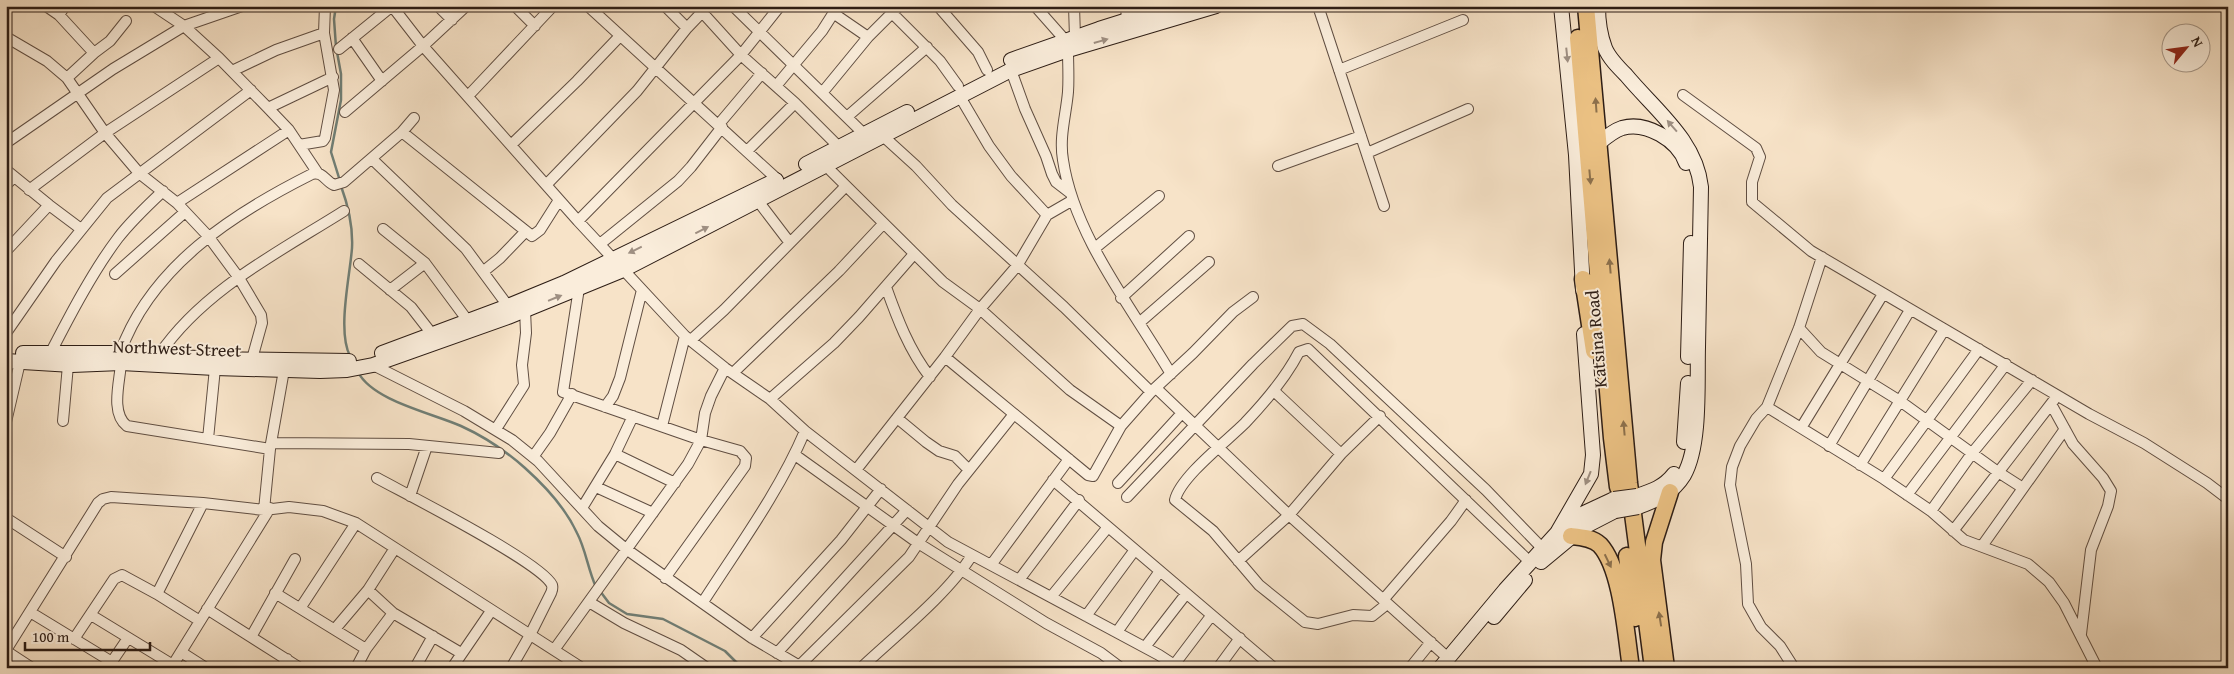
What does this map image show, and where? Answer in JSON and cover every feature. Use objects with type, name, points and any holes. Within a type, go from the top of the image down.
[{"type":"highway","name":"Katsina Road","points":[[1576,6],[1617,476],[1642,668]]},
{"type":"highway","name":"Katsina Road","points":[[1586,6],[1628,483],[1653,668]]},
{"type":"highway","points":[[1583,279],[1598,381],[1603,435],[1609,460],[1617,476]]},
{"type":"highway","points":[[1666,668],[1652,560],[1654,542],[1670,492]]},
{"type":"highway","points":[[1564,535],[1586,538],[1599,544],[1609,561],[1617,582],[1631,668]]},
{"type":"main road","points":[[346,366],[364,364],[525,310],[579,288],[838,146],[959,91],[1011,70],[1126,13],[1172,6]]},
{"type":"main road","points":[[364,364],[393,349],[619,265],[758,201],[883,136],[959,91],[987,70],[1006,61],[1069,42],[1216,6]]},
{"type":"main road","points":[[1447,664],[1548,555],[1564,535],[1591,474],[1593,455],[1584,332],[1576,155],[1562,6]]},
{"type":"main road","points":[[1447,664],[1542,548],[1614,505],[1661,498],[1670,492],[1684,475],[1692,450],[1696,411],[1700,172],[1694,157],[1682,139],[1610,57],[1601,36],[1598,6]]},
{"type":"main road","points":[[1599,143],[1608,134],[1621,128],[1632,126],[1663,135],[1685,159],[1690,172],[1692,189],[1687,397],[1684,443],[1680,463],[1674,475],[1637,501]]},
{"type":"main road","name":"Northwest Street","points":[[6,352],[121,358],[215,368],[284,370],[346,366]]},
{"type":"main road","name":"Northwest Street","points":[[13,362],[68,365],[159,355],[346,366]]},
{"type":"street","points":[[46,6],[62,11],[94,53]]},
{"type":"street","points":[[154,6],[184,26],[251,90],[290,130],[318,172],[331,184],[340,183],[372,159],[402,132],[414,118]]},
{"type":"street","points":[[6,143],[78,92],[184,26],[224,9],[242,6]]},
{"type":"street","points":[[300,145],[323,141],[333,97],[333,77],[324,33],[325,6]]},
{"type":"street","points":[[339,49],[392,6],[423,46],[512,144],[559,200],[688,338],[729,371],[770,399],[805,431],[948,542],[1177,666],[1211,616]]},
{"type":"street","points":[[438,6],[452,20]]},
{"type":"street","points":[[345,112],[423,46],[466,6]]},
{"type":"street","points":[[515,6],[535,26]]},
{"type":"street","points":[[468,96],[553,6]]},
{"type":"street","points":[[588,6],[748,150],[778,180]]},
{"type":"street","points":[[665,6],[687,28]]},
{"type":"street","points":[[732,6],[848,116],[864,134]]},
{"type":"street","points":[[578,220],[741,54],[780,6]]},
{"type":"street","points":[[938,6],[978,52],[987,70]]},
{"type":"street","points":[[1035,6],[1069,42]]},
{"type":"street","points":[[1074,6],[1069,42],[1068,92],[1063,123],[1062,152],[1071,196],[1121,298],[1171,374]]},
{"type":"street","points":[[1318,6],[1384,206]]},
{"type":"street","points":[[546,185],[638,90],[655,66],[705,9],[741,54],[795,103],[838,146]]},
{"type":"street","points":[[776,86],[822,31],[836,10],[868,37]]},
{"type":"street","points":[[822,93],[868,37],[896,10],[940,61],[989,146],[1011,176],[1047,215]]},
{"type":"street","points":[[1339,70],[1463,20]]},
{"type":"street","points":[[67,78],[110,41],[126,21]]},
{"type":"street","points":[[232,71],[276,50],[324,33]]},
{"type":"street","points":[[512,144],[577,82],[620,36]]},
{"type":"street","points":[[6,37],[47,61],[67,78],[105,133],[139,173],[177,203],[208,236],[239,278],[261,315],[262,323],[257,335],[252,359]]},
{"type":"street","points":[[352,38],[382,81]]},
{"type":"street","points":[[848,116],[927,47]]},
{"type":"street","points":[[29,190],[105,133],[219,58]]},
{"type":"street","points":[[1011,70],[1025,109],[1056,182],[1071,196]]},
{"type":"street","points":[[600,244],[678,181],[691,167],[720,125],[762,73]]},
{"type":"street","points":[[268,108],[333,77]]},
{"type":"street","points":[[6,333],[81,228],[107,198],[251,90]]},
{"type":"street","points":[[1683,96],[1756,148],[1760,158],[1752,182],[1752,202],[1799,242],[1944,330],[2144,443],[2207,483],[2228,499]]},
{"type":"street","points":[[748,150],[795,103]]},
{"type":"street","points":[[1367,153],[1468,109]]},
{"type":"street","points":[[177,203],[290,130]]},
{"type":"street","points":[[402,132],[532,236],[537,234],[559,200]]},
{"type":"street","points":[[883,136],[1017,266],[1153,390],[1196,424],[1289,515],[1431,642],[1447,664]]},
{"type":"street","points":[[1278,166],[1361,136]]},
{"type":"street","points":[[1046,156],[1062,152]]},
{"type":"street","points":[[372,159],[466,249],[508,306]]},
{"type":"street","points":[[825,165],[845,187],[943,282],[980,309],[1070,390],[1121,426]]},
{"type":"street","points":[[318,172],[277,192],[208,236],[184,258],[146,303],[126,336],[121,358],[117,410],[122,422],[127,426],[208,439],[271,446],[359,443],[427,446],[499,453]]},
{"type":"street","points":[[6,185],[10,173],[48,205],[81,228]]},
{"type":"street","points":[[662,426],[688,338],[724,310],[845,187]]},
{"type":"street","points":[[50,354],[114,243],[163,191]]},
{"type":"street","points":[[856,470],[945,357],[980,309],[1017,266],[1047,215],[1071,196]]},
{"type":"street","points":[[1095,248],[1159,196]]},
{"type":"street","points":[[758,201],[790,243]]},
{"type":"street","points":[[7,248],[48,205]]},
{"type":"street","points":[[159,355],[169,341],[195,313],[239,278],[344,211]]},
{"type":"street","points":[[115,274],[185,212]]},
{"type":"street","points":[[554,650],[675,483],[701,440],[705,413],[711,396],[729,371],[839,271],[883,224]]},
{"type":"street","points":[[383,229],[425,263],[468,321]]},
{"type":"street","points":[[484,271],[500,258],[526,231]]},
{"type":"street","points":[[1121,298],[1189,236]]},
{"type":"street","points":[[770,399],[834,343],[914,254]]},
{"type":"street","points":[[1794,668],[1780,646],[1761,627],[1748,604],[1746,564],[1730,485],[1732,466],[1740,446],[1756,419],[1767,407],[1799,328],[1822,257]]},
{"type":"street","points":[[1139,323],[1209,262]]},
{"type":"street","points":[[390,290],[425,263]]},
{"type":"street","points":[[359,264],[411,307],[432,334]]},
{"type":"street","points":[[886,287],[900,324],[918,360],[930,376]]},
{"type":"street","points":[[579,288],[564,392],[701,440],[740,451],[746,458],[745,466],[665,578]]},
{"type":"street","points":[[605,406],[613,396],[620,378],[642,290]]},
{"type":"street","points":[[1801,428],[1883,294]]},
{"type":"street","points":[[945,357],[1088,475],[1093,476],[1121,426],[1153,390],[1228,317],[1253,298]]},
{"type":"street","points":[[496,429],[524,385],[522,365],[526,333],[525,310]]},
{"type":"street","points":[[1830,446],[1910,310]]},
{"type":"street","points":[[1127,497],[1253,364],[1292,326],[1298,323],[1316,332],[1374,385],[1486,490],[1542,548]]},
{"type":"street","points":[[1799,328],[1821,352],[1900,401],[2023,488]]},
{"type":"street","points":[[1860,465],[1944,330]]},
{"type":"street","points":[[1466,500],[1451,521],[1372,616],[1344,616],[1318,624],[1305,622],[1259,585],[1213,531],[1175,500],[1196,469],[1274,391],[1299,352],[1308,348],[1380,416],[1530,562]]},
{"type":"street","points":[[1884,480],[1926,419],[1979,349]]},
{"type":"street","points":[[6,422],[13,362]]},
{"type":"street","points":[[364,364],[496,429],[533,456],[598,526],[626,549],[752,638],[801,667],[909,556],[928,526],[969,470],[1014,414]]},
{"type":"street","points":[[1907,495],[2006,364]]},
{"type":"street","points":[[63,421],[68,365]]},
{"type":"street","points":[[208,439],[215,368]]},
{"type":"street","points":[[92,615],[172,666],[267,509],[271,446],[284,370]]},
{"type":"street","points":[[1931,511],[1973,452],[2032,380]]},
{"type":"street","points":[[1361,399],[1374,385]]},
{"type":"street","points":[[1274,391],[1340,454]]},
{"type":"street","points":[[533,456],[550,433],[572,394]]},
{"type":"street","points":[[1953,531],[2058,395]]},
{"type":"street","points":[[2050,404],[2074,444],[2103,478],[2111,495],[2091,550],[2081,635]]},
{"type":"street","points":[[1767,407],[1931,511],[1964,540],[1974,546],[1982,546],[2028,564],[2049,582],[2081,635],[2096,668]]},
{"type":"street","points":[[1118,483],[1182,413]]},
{"type":"street","points":[[582,508],[615,454],[633,416]]},
{"type":"street","points":[[1238,561],[1289,515],[1340,454],[1380,416]]},
{"type":"street","points":[[897,418],[932,446],[954,456],[969,470]]},
{"type":"street","points":[[1982,546],[2065,429]]},
{"type":"street","points":[[703,602],[795,455],[805,431]]},
{"type":"street","points":[[410,496],[427,446]]},
{"type":"street","points":[[615,454],[675,483]]},
{"type":"street","points":[[795,455],[918,544],[960,571],[1101,653],[1121,668]]},
{"type":"street","points":[[991,565],[1069,459]]},
{"type":"street","points":[[377,478],[480,534],[530,565],[550,583],[551,593],[511,668]]},
{"type":"street","points":[[1053,480],[1079,500],[1134,550],[1274,668]]},
{"type":"street","points":[[596,487],[652,513]]},
{"type":"street","points":[[752,638],[841,540],[881,489]]},
{"type":"street","points":[[32,668],[6,650],[66,557],[98,503],[103,498],[111,497],[267,509],[289,507],[323,511],[356,523],[582,668]]},
{"type":"street","points":[[1019,580],[1079,500]]},
{"type":"street","points":[[157,594],[203,503]]},
{"type":"street","points":[[777,653],[907,510]]},
{"type":"street","points":[[6,518],[66,557]]},
{"type":"street","points":[[301,607],[356,523]]},
{"type":"street","points":[[1050,597],[1108,526]]},
{"type":"street","points":[[335,629],[368,590],[395,548]]},
{"type":"street","points":[[1086,616],[1134,550]]},
{"type":"street","points":[[861,668],[930,604],[972,555]]},
{"type":"street","points":[[251,637],[295,559]]},
{"type":"street","points":[[1116,632],[1160,570]]},
{"type":"street","points":[[74,639],[92,615],[114,579],[122,575],[200,621]]},
{"type":"street","points":[[368,590],[393,613],[461,653]]},
{"type":"street","points":[[276,593],[366,649]]},
{"type":"street","points":[[594,594],[624,623],[681,650],[707,668]]},
{"type":"street","points":[[1144,647],[1186,594]]},
{"type":"street","points":[[207,609],[251,637],[284,664],[300,668]]},
{"type":"street","points":[[452,668],[491,611]]},
{"type":"street","points":[[30,612],[74,639],[110,665],[128,638]]},
{"type":"street","points":[[356,668],[366,649],[393,613]]},
{"type":"street","points":[[415,668],[433,636]]},
{"type":"street","points":[[1218,668],[1240,638]]},
{"type":"street","points":[[1410,668],[1431,642]]},
{"type":"street","points":[[181,652],[206,668]]},
{"type":"waterway","points":[[336,6],[334,19],[336,47]]},
{"type":"waterway","points":[[337,52],[341,74],[341,100],[331,152],[340,181]]},
{"type":"waterway","points":[[341,186],[348,209],[352,233],[344,318],[346,345],[350,356]]},
{"type":"waterway","points":[[358,372],[376,391],[404,405],[469,430],[494,445],[525,468],[540,482],[567,515],[583,546],[596,587]]},
{"type":"waterway","points":[[600,591],[609,603],[627,614],[663,619],[725,651],[742,668]]}]
